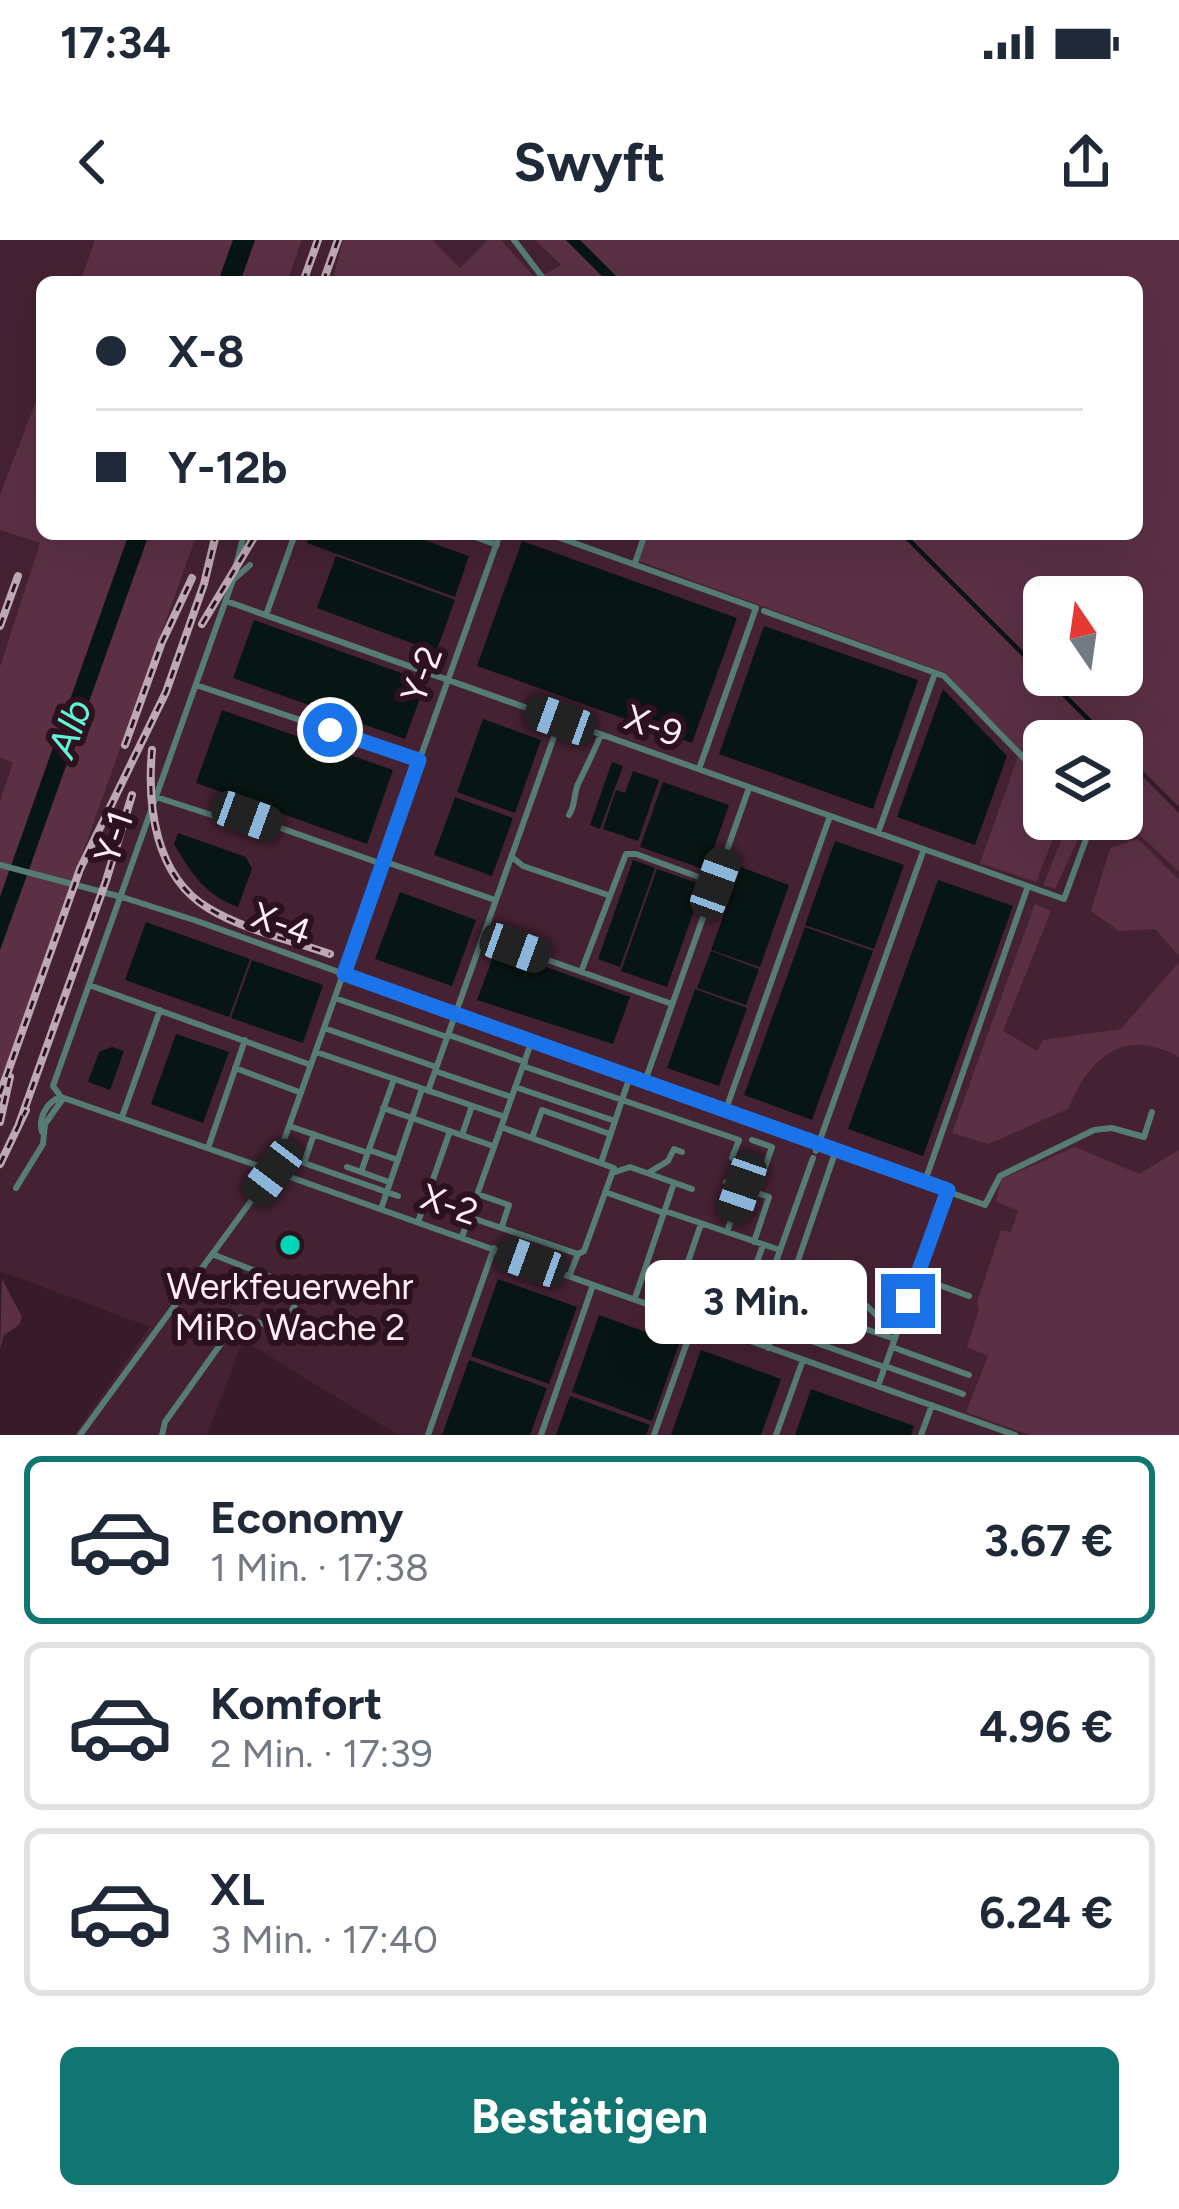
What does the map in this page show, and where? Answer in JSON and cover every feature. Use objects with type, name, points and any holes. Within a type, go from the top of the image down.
[{"type":"street","points":[[514,240],[541,276]]},
{"type":"street","name":"Y-1","points":[[16,1188],[44,1144],[42,1134],[60,1095],[89,985],[226,601],[243,540]]},
{"type":"street","points":[[266,615],[293,540]]},
{"type":"street","points":[[484,540],[496,544]]},
{"type":"street","name":"Y-2","points":[[273,1172],[498,540]]},
{"type":"street","points":[[567,540],[944,676],[1023,757]]},
{"type":"street","points":[[635,563],[643,540]]},
{"type":"street","points":[[233,580],[250,565]]},
{"type":"street","name":"X-9","points":[[226,601],[1064,899],[1086,840]]},
{"type":"street","points":[[699,769],[760,609]]},
{"type":"street","points":[[878,833],[934,673]]},
{"type":"street","points":[[196,685],[419,760]]},
{"type":"street","points":[[381,1209],[560,720]]},
{"type":"street","points":[[569,815],[601,734]]},
{"type":"street","points":[[644,1084],[749,788]]},
{"type":"street","points":[[156,796],[224,819],[242,814],[495,900]]},
{"type":"street","points":[[724,1112],[830,816]]},
{"type":"street","points":[[748,1340],[924,849]]},
{"type":"street","points":[[581,972],[621,859],[629,853],[715,883]]},
{"type":"street","points":[[511,856],[523,866],[608,895]]},
{"type":"street","name":"X-4","points":[[0,865],[197,921],[724,1112],[816,1152],[836,1151],[948,1190]]},
{"type":"street","points":[[925,1181],[1028,886]]},
{"type":"street","points":[[482,936],[672,1004]]},
{"type":"street","points":[[89,985],[311,1064]]},
{"type":"street","points":[[335,998],[739,1140],[732,1157],[764,1169]]},
{"type":"street","points":[[122,1117],[160,1010]]},
{"type":"street","points":[[324,1028],[512,1098]]},
{"type":"street","points":[[208,1148],[245,1040]]},
{"type":"street","points":[[462,1237],[531,1042]]},
{"type":"street","points":[[316,1052],[472,1106],[532,1138],[613,1170],[630,1167],[692,1189]]},
{"type":"street","points":[[236,1068],[301,1093]]},
{"type":"street","points":[[601,1163],[629,1078]]},
{"type":"street","points":[[361,1172],[394,1079]]},
{"type":"street","points":[[515,1088],[615,1121]]},
{"type":"street","name":"X-2","points":[[60,1095],[1015,1435]]},
{"type":"street","points":[[461,1135],[472,1106]]},
{"type":"street","points":[[383,1108],[494,1146]]},
{"type":"street","points":[[532,1138],[542,1110],[610,1134]]},
{"type":"street","points":[[878,1386],[948,1190],[985,1205],[1000,1175],[1103,1128],[1144,1137],[1152,1112]]},
{"type":"street","points":[[289,1126],[398,1160]]},
{"type":"street","points":[[418,1222],[450,1131]]},
{"type":"street","points":[[314,1134],[304,1163],[398,1196]]},
{"type":"street","points":[[752,1140],[772,1147],[756,1192]]},
{"type":"street","points":[[343,1177],[354,1148]]},
{"type":"street","points":[[648,1173],[668,1161],[674,1149],[682,1152]]},
{"type":"street","points":[[768,1348],[836,1151]]},
{"type":"street","points":[[347,1167],[390,1182]]},
{"type":"street","points":[[425,1202],[578,1253],[584,1251],[613,1170]]},
{"type":"street","points":[[80,1435],[273,1172]]},
{"type":"street","points":[[726,1182],[769,1197],[749,1285]]},
{"type":"street","points":[[635,1299],[674,1183]]},
{"type":"street","points":[[727,1232],[742,1188]]},
{"type":"street","points":[[605,1192],[780,1250]]},
{"type":"street","points":[[477,1194],[509,1205],[502,1226]]},
{"type":"street","points":[[671,1312],[701,1224]]},
{"type":"street","points":[[428,1432],[494,1249]]},
{"type":"street","points":[[569,1276],[578,1253]]},
{"type":"street","points":[[162,1435],[165,1422],[240,1317],[283,1330],[302,1289],[212,1254]]},
{"type":"street","points":[[687,1264],[765,1293]]},
{"type":"street","points":[[677,1295],[700,1303],[711,1272]]},
{"type":"street","points":[[917,1277],[969,1296]]},
{"type":"street","points":[[791,1280],[867,1306],[878,1317],[900,1325]]},
{"type":"street","points":[[541,1435],[593,1284]]},
{"type":"street","points":[[822,1345],[840,1298]]},
{"type":"street","points":[[833,1318],[969,1375]]},
{"type":"street","points":[[655,1435],[694,1321]]},
{"type":"street","points":[[775,1328],[963,1394]]},
{"type":"street","points":[[776,1435],[802,1360]]},
{"type":"street","points":[[921,1435],[932,1405]]},
{"type":"shaded area","points":[[0,240],[205,240],[192,276],[36,276],[36,540],[98,540],[0,815]]},
{"type":"shaded area","points":[[95,240],[233,240],[220,276],[82,276]]},
{"type":"shaded area","points":[[255,240],[302,240],[289,276],[242,276]]},
{"type":"shaded area","points":[[302,240],[535,240],[572,276],[289,276]]},
{"type":"shaded area","points":[[343,240],[432,240],[460,268],[488,240],[501,240],[533,276],[334,276]]},
{"type":"shaded area","points":[[535,240],[566,240],[602,276],[541,276],[561,265]]},
{"type":"shaded area","points":[[580,240],[1179,240],[1179,807],[1143,771],[1143,720],[1092,720],[1068,696],[1143,696],[1143,576],[1023,576],[1023,651],[912,540],[1143,540],[1143,276],[616,276]]},
{"type":"shaded area","points":[[36,401],[36,540],[127,540],[0,897],[0,801],[13,763],[0,757],[0,667],[40,543],[0,530],[0,495]]},
{"type":"shaded area","points":[[147,540],[195,540],[0,1084],[0,950]]},
{"type":"shaded area","points":[[195,540],[839,540],[1023,723],[1023,840],[1143,838],[1179,872],[1179,1435],[398,1435],[243,1340],[207,1435],[74,1435],[150,1327],[0,1271],[0,1084]]},
{"type":"shaded area","points":[[646,540],[906,540],[1023,657],[1023,696],[1062,696],[1086,720],[1023,720],[1023,840],[1053,840],[1036,882],[980,863],[1020,751],[946,673],[639,561]]},
{"type":"shaded area","points":[[1143,777],[1179,813],[1179,872],[1143,838]]},
{"type":"shaded area","points":[[1061,840],[1078,840],[1055,889],[1043,885]]},
{"type":"shaded area","points":[[1139,840],[1179,880],[1179,956],[1155,929],[1119,931],[1091,911],[1110,848]]},
{"type":"shaded area","points":[[1035,904],[1051,911],[1003,1031],[1037,1051],[1043,1040],[1121,1029],[1179,962],[1179,1057],[1141,1045],[1111,1052],[1086,1075],[1068,1109],[988,1144],[952,1133]]},
{"type":"shaded area","points":[[1075,1147],[1139,1174],[1179,1150],[1179,1435],[1030,1435],[966,1412],[988,1356],[967,1347],[979,1310],[977,1302],[1001,1230],[1011,1232],[1018,1211],[996,1201],[1002,1179]]},
{"type":"shaded area","points":[[2,1279],[22,1317],[4,1335],[0,1349]]},
{"type":"water","points":[[233,240],[255,240],[242,276],[220,276]]},
{"type":"water","points":[[566,240],[580,240],[616,276],[602,276]]},
{"type":"water","name":"Alb","points":[[127,540],[147,540],[0,950],[0,897]]},
{"type":"water","points":[[424,540],[469,556],[455,597],[307,543]]},
{"type":"water","points":[[906,540],[912,540],[1023,651],[1023,657]]},
{"type":"water","points":[[522,541],[737,618],[692,743],[477,666]]},
{"type":"water","points":[[336,556],[455,600],[436,652],[317,608]]},
{"type":"water","points":[[254,620],[426,682],[405,739],[233,678]]},
{"type":"water","points":[[764,626],[918,680],[873,809],[719,754]]},
{"type":"water","points":[[943,689],[1007,756],[975,845],[897,817]]},
{"type":"water","points":[[1062,696],[1068,696],[1092,720],[1086,720]]},
{"type":"water","points":[[222,710],[393,770],[367,844],[196,783]]},
{"type":"water","points":[[483,719],[541,740],[515,813],[457,792]]},
{"type":"water","points":[[612,762],[623,766],[600,829],[590,825]]},
{"type":"water","points":[[633,771],[659,780],[638,841],[603,829],[616,790],[625,793]]},
{"type":"water","points":[[663,782],[729,805],[706,870],[640,847]]},
{"type":"water","points":[[455,797],[513,818],[492,876],[434,855]]},
{"type":"water","points":[[178,833],[246,857],[252,869],[238,907],[216,896],[193,874],[174,844]]},
{"type":"water","points":[[835,841],[904,865],[874,949],[805,925]]},
{"type":"water","points":[[633,860],[655,868],[620,967],[598,959]]},
{"type":"water","points":[[741,867],[789,885],[760,967],[711,950]]},
{"type":"water","points":[[657,869],[703,885],[667,987],[621,971]]},
{"type":"water","points":[[938,880],[1013,906],[923,1156],[848,1129]]},
{"type":"water","points":[[400,892],[476,920],[452,986],[375,959]]},
{"type":"water","points":[[146,922],[250,959],[229,1017],[125,980]]},
{"type":"water","points":[[805,927],[873,951],[812,1120],[744,1095]]},
{"type":"water","points":[[496,949],[630,997],[613,1044],[477,1000]]},
{"type":"water","points":[[711,951],[759,969],[746,1005],[697,988]]},
{"type":"water","points":[[252,960],[323,985],[303,1043],[231,1018]]},
{"type":"water","points":[[695,989],[747,1008],[719,1086],[667,1068]]},
{"type":"water","points":[[176,1034],[229,1052],[203,1123],[151,1104]]},
{"type":"water","points":[[112,1047],[124,1051],[110,1090],[88,1082],[99,1052]]},
{"type":"water","points":[[498,1279],[577,1307],[549,1384],[471,1356]]},
{"type":"water","points":[[599,1315],[679,1344],[652,1421],[572,1392]]},
{"type":"water","points":[[701,1350],[781,1379],[761,1435],[671,1435]]},
{"type":"water","points":[[469,1360],[547,1388],[530,1435],[442,1435]]},
{"type":"water","points":[[811,1389],[914,1426],[911,1435],[795,1435]]},
{"type":"water","points":[[570,1396],[650,1425],[646,1435],[556,1435]]},
{"type":"railway","points":[[305,276],[318,240]]},
{"type":"railway","points":[[325,276],[338,240]]},
{"type":"railway","points":[[0,1094],[80,869],[166,692],[215,540]]},
{"type":"railway","points":[[202,624],[252,540]]},
{"type":"railway","points":[[0,626],[18,576]]},
{"type":"railway","points":[[125,745],[162,642],[192,578]]},
{"type":"railway","points":[[152,750],[151,794],[158,838],[176,878],[208,908],[330,954]]},
{"type":"railway","points":[[19,1124],[132,795]]},
{"type":"railway","points":[[0,1122],[10,1077]]},
{"type":"railway","points":[[0,1164],[26,1110]]},
{"type":"place","name":"Werkfeuerwehr MiRo Wache 2","points":[[290,1245]]},
{"type":"route","points":[[330,730],[419,760],[344,974],[948,1190],[908,1301]]}]
